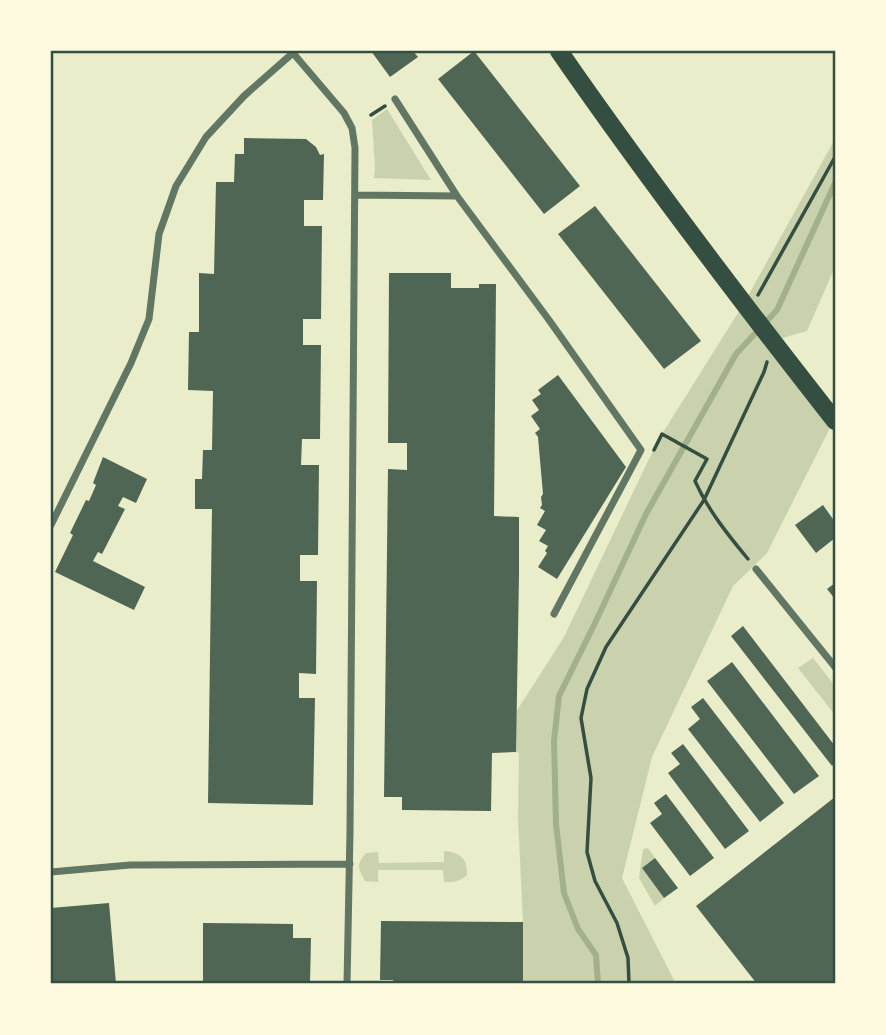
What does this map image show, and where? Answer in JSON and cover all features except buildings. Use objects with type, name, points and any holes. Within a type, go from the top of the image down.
[{"type":"main road","points":[[559,51],[616,133],[750,302],[770,349],[835,421]]},
{"type":"street","points":[[51,525],[131,363],[149,319],[159,234],[176,186],[206,137],[244,96],[294,52],[344,113],[352,128],[355,148],[347,984]]},
{"type":"street","points":[[395,99],[457,195],[642,450],[554,614]]},
{"type":"street","points":[[355,195],[457,195]]},
{"type":"street","points":[[756,569],[835,667]]},
{"type":"street","points":[[51,872],[130,865],[350,864]]},
{"type":"path","points":[[750,302],[835,156]]},
{"type":"path","points":[[629,984],[628,958],[617,923],[595,881],[587,852],[591,778],[581,718],[587,689],[606,647],[704,500],[764,372],[770,349]]},
{"type":"path","points":[[653,452],[663,434],[707,460],[695,481],[704,500],[730,538],[756,569]]},
{"type":"green space","points":[[387,109],[431,180],[374,178],[372,120]]},
{"type":"green space","points":[[835,139],[835,267],[807,331],[772,341],[834,420],[767,553],[733,586],[652,757],[622,878],[676,984],[515,984],[523,983],[516,712],[564,637],[662,434],[743,305]]},
{"type":"green space","points":[[813,658],[835,686],[835,715],[798,668]]},
{"type":"green space","points":[[648,848],[655,858],[642,868],[664,898],[655,906],[639,878],[643,849]]},
{"type":"green space","points":[[444,851],[462,857],[467,875],[456,881],[444,882],[443,870],[378,870],[378,882],[365,881],[360,870],[359,864],[366,853],[378,852],[379,863],[444,862]]},
{"type":"waterway","points":[[598,984],[596,955],[578,929],[564,893],[556,824],[554,741],[559,696],[646,514],[736,354],[777,310],[835,183]]}]
